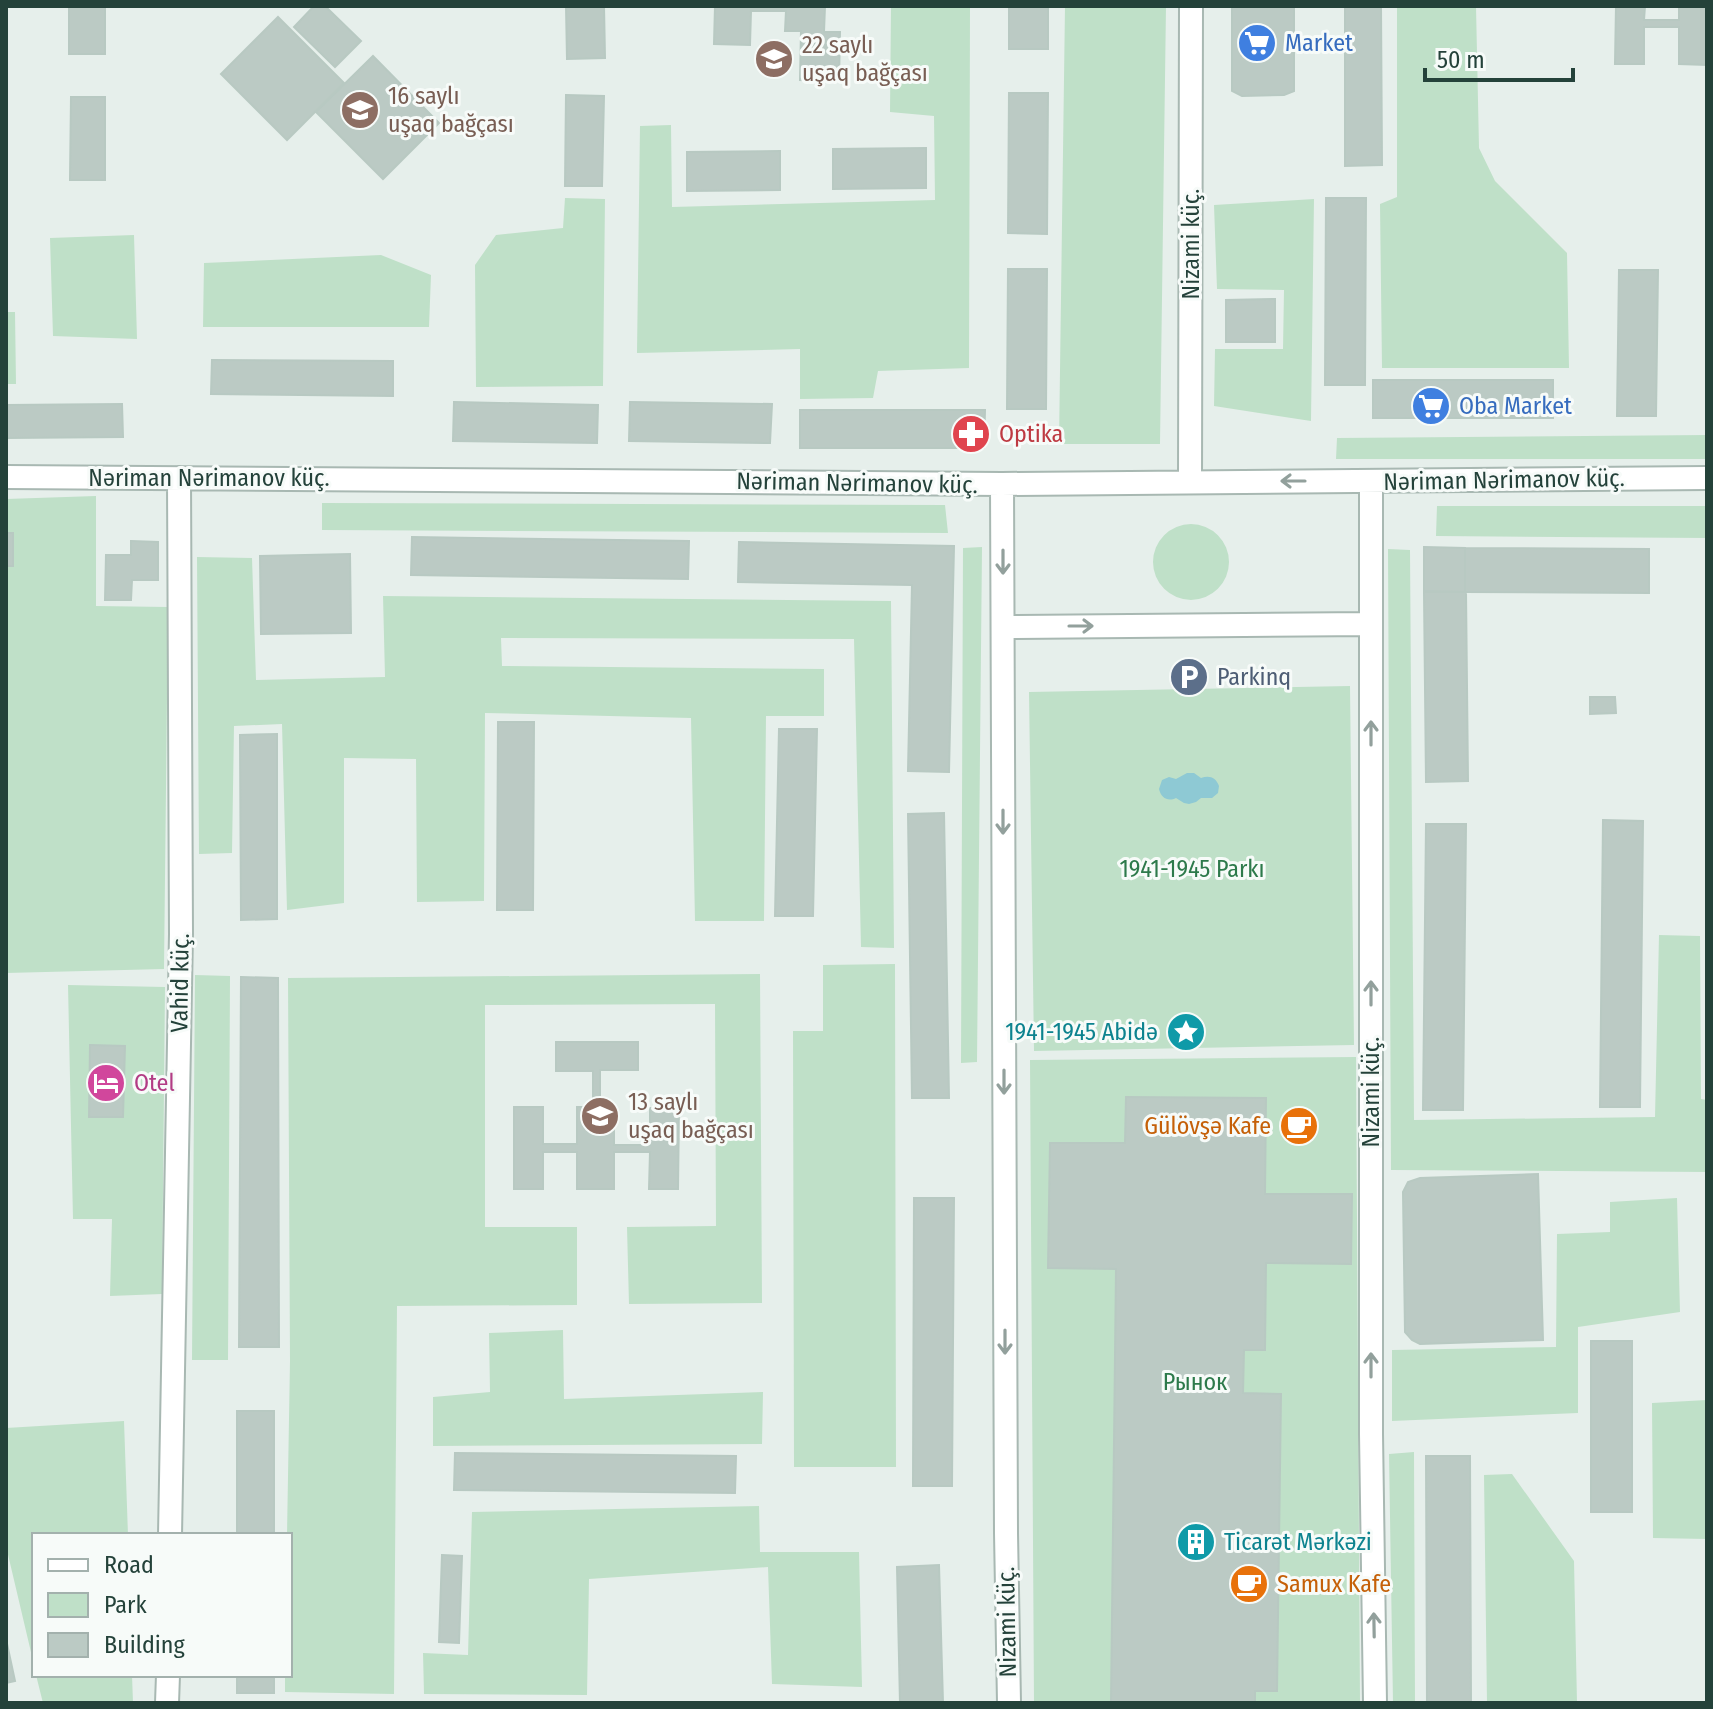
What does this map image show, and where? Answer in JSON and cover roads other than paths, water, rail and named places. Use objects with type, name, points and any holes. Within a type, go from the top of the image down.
[{"type":"street","name":"Nizami küç.","points":[[1190,482],[1191,6]]},
{"type":"street","name":"Nəriman Nərimanov küç.","points":[[6,477],[1002,484],[1707,478]]},
{"type":"street","name":"Vahid küç.","points":[[170,1533],[181,934],[179,478]]},
{"type":"street","name":"Nizami küç.","points":[[1371,481],[1371,1403],[1375,1703]]},
{"type":"street","name":"Nizami küç.","points":[[1002,484],[1009,1703]]},
{"type":"street","points":[[1003,627],[1371,624]]},
{"type":"street","points":[[167,1703],[168,1677]]},
{"type":"water","points":[[1187,773],[1214,779],[1219,786],[1218,793],[1212,798],[1201,798],[1189,804],[1176,798],[1170,800],[1163,797],[1159,789],[1162,780],[1169,777],[1176,779]]},
{"type":"place","name":"Market","points":[[1257,43]]},
{"type":"place","name":"22 saylı uşaq bağçası","points":[[774,59]]},
{"type":"place","name":"16 saylı uşaq bağçası","points":[[360,110]]},
{"type":"place","name":"Oba Market","points":[[1431,406]]},
{"type":"place","name":"Optika","points":[[971,434]]},
{"type":"place","name":"Parkinq","points":[[1189,677]]},
{"type":"place","name":"1941-1945 Abidə","points":[[1186,1032]]},
{"type":"place","name":"Otel","points":[[106,1083]]},
{"type":"place","name":"13 saylı uşaq bağçası","points":[[600,1116]]},
{"type":"place","name":"Gülövşə Kafe","points":[[1299,1126]]},
{"type":"place","name":"Ticarət Mərkəzi","points":[[1196,1542]]},
{"type":"place","name":"Samux Kafe","points":[[1249,1584]]},
{"type":"park label","name":"1941-1945 Parkı","points":[[1192,869]]},
{"type":"park label","name":"Рынок","points":[[1195,1382]]}]
